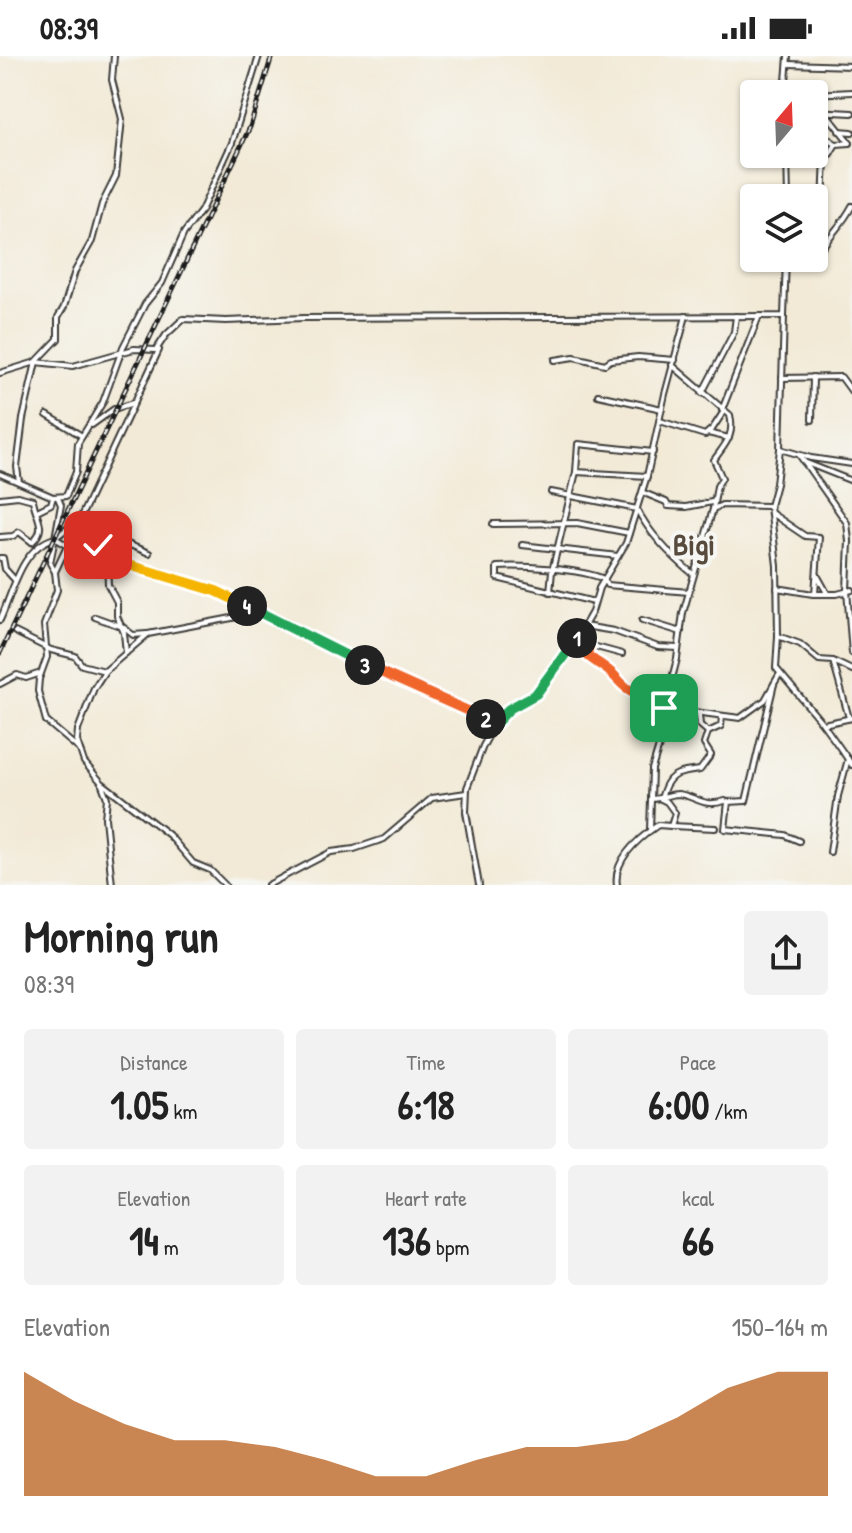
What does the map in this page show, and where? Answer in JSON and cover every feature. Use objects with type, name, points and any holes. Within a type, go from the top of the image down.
[{"type":"street","points":[[19,482],[17,467],[23,419],[36,362],[58,339],[58,317],[75,271],[92,241],[102,204],[116,176],[122,119],[112,80],[114,56]]},
{"type":"street","points":[[0,474],[55,497],[66,496],[76,472],[76,449],[103,402],[120,354],[145,304],[162,283],[184,233],[201,211],[232,143],[259,56]]},
{"type":"street","points":[[787,80],[788,56]]},
{"type":"street","points":[[788,64],[852,66]]},
{"type":"street","points":[[828,93],[852,92]]},
{"type":"street","points":[[828,113],[852,113]]},
{"type":"street","points":[[828,116],[851,144]]},
{"type":"street","points":[[839,131],[852,132]]},
{"type":"street","points":[[828,139],[836,144],[851,144]]},
{"type":"street","points":[[828,153],[836,144]]},
{"type":"street","points":[[828,237],[843,224],[852,206]]},
{"type":"street","points":[[786,272],[780,449],[770,506],[777,566],[778,636],[775,657],[779,675],[823,724],[852,765]]},
{"type":"street","points":[[479,885],[466,812],[466,793],[483,746],[495,724],[509,709],[536,694],[584,626],[604,579],[629,533],[643,492],[686,316]]},
{"type":"street","points":[[702,393],[734,332],[736,316]]},
{"type":"street","points":[[708,433],[723,410],[759,316]]},
{"type":"street","points":[[55,572],[166,335],[173,332],[183,319],[784,316]]},
{"type":"street","points":[[0,373],[36,362],[73,366],[139,349],[156,350],[161,346]]},
{"type":"street","points":[[555,360],[574,357],[605,364],[629,358],[674,363],[731,420],[730,439],[714,460],[722,478],[712,502],[713,509],[693,574],[660,725],[663,733],[652,769],[650,830]]},
{"type":"street","points":[[812,420],[813,377]]},
{"type":"street","points":[[782,378],[841,377],[852,392]]},
{"type":"street","points":[[598,395],[662,409]]},
{"type":"street","points":[[90,426],[114,409],[134,403]]},
{"type":"street","points":[[47,415],[82,436]]},
{"type":"street","points":[[660,421],[689,432],[730,439]]},
{"type":"street","points":[[550,592],[552,571],[576,472],[578,444],[653,452]]},
{"type":"street","points":[[780,449],[852,481]]},
{"type":"street","points":[[801,458],[852,464]]},
{"type":"street","points":[[801,458],[847,523],[852,653]]},
{"type":"street","points":[[576,472],[647,476]]},
{"type":"street","points":[[551,492],[637,509]]},
{"type":"street","points":[[643,492],[666,502],[668,506],[686,507],[712,502]]},
{"type":"street","points":[[0,498],[18,496],[33,500],[41,533],[32,542]]},
{"type":"street","points":[[37,511],[51,504],[55,497]]},
{"type":"street","points":[[55,497],[61,505],[50,563],[55,572],[57,590],[46,617],[47,657],[38,691],[46,721],[79,749]]},
{"type":"street","points":[[713,509],[722,505],[770,506]]},
{"type":"street","points":[[637,509],[646,528],[673,558],[693,574]]},
{"type":"street","points":[[771,513],[805,536],[819,537],[815,594]]},
{"type":"street","points":[[78,520],[107,558],[108,585],[115,597],[117,616],[123,627],[126,653]]},
{"type":"street","points":[[0,620],[15,580],[39,545],[55,538],[78,520]]},
{"type":"street","points":[[493,524],[577,523],[629,533]]},
{"type":"street","points":[[85,526],[149,553]]},
{"type":"street","points":[[0,537],[19,532],[39,545]]},
{"type":"street","points":[[848,532],[852,540]]},
{"type":"street","points":[[55,538],[68,546],[216,591],[387,676],[495,724]]},
{"type":"street","points":[[522,545],[618,556]]},
{"type":"street","points":[[0,558],[3,558],[5,569],[15,580]]},
{"type":"street","points":[[594,602],[497,578],[497,567],[593,575],[604,579],[607,585],[689,592]]},
{"type":"street","points":[[817,575],[827,593]]},
{"type":"street","points":[[777,588],[815,594],[837,594],[849,590]]},
{"type":"street","points":[[95,617],[123,627],[133,635],[237,617],[267,616]]},
{"type":"street","points":[[642,620],[681,632]]},
{"type":"street","points":[[584,626],[614,631],[658,647],[678,648]]},
{"type":"street","points":[[15,632],[75,656],[77,661],[89,668],[105,671]]},
{"type":"street","points":[[148,634],[105,671],[94,688],[80,721],[79,749],[84,762],[102,783],[169,835],[193,863],[210,870],[225,885]]},
{"type":"street","points":[[778,636],[800,644],[819,660],[833,661],[852,670]]},
{"type":"street","points":[[576,637],[589,645],[622,654]]},
{"type":"street","points":[[589,645],[587,655],[606,667],[628,689],[640,694],[648,692],[667,697]]},
{"type":"street","points":[[823,724],[850,718],[833,661]]},
{"type":"street","points":[[0,684],[14,676],[26,678],[41,673]]},
{"type":"street","points":[[664,708],[740,718],[765,700],[779,675]]},
{"type":"street","points":[[774,684],[746,801],[728,802],[725,829],[785,835],[799,841]]},
{"type":"street","points":[[699,715],[700,725],[708,732]]},
{"type":"street","points":[[661,799],[668,779],[679,773],[700,770],[711,755],[704,744],[708,732],[721,726],[722,717]]},
{"type":"street","points":[[830,852],[838,796],[848,759]]},
{"type":"street","points":[[102,783],[107,798],[105,818],[112,885]]},
{"type":"street","points":[[268,885],[319,857],[384,839],[432,798],[466,793]]},
{"type":"street","points":[[651,799],[678,794],[713,804],[725,801]]},
{"type":"street","points":[[661,799],[675,813],[671,826]]},
{"type":"street","points":[[617,885],[621,862],[637,841],[658,825],[715,828]]},
{"type":"railway","points":[[0,653],[250,127],[272,56]]},
{"type":"district","name":"Bigi","points":[[694,545]]},
{"type":"route","points":[[98,545],[107,558],[216,591],[387,676],[495,724],[509,709],[536,694],[576,637],[589,645],[587,655],[606,667],[619,683],[632,692],[667,697],[664,708]]}]
